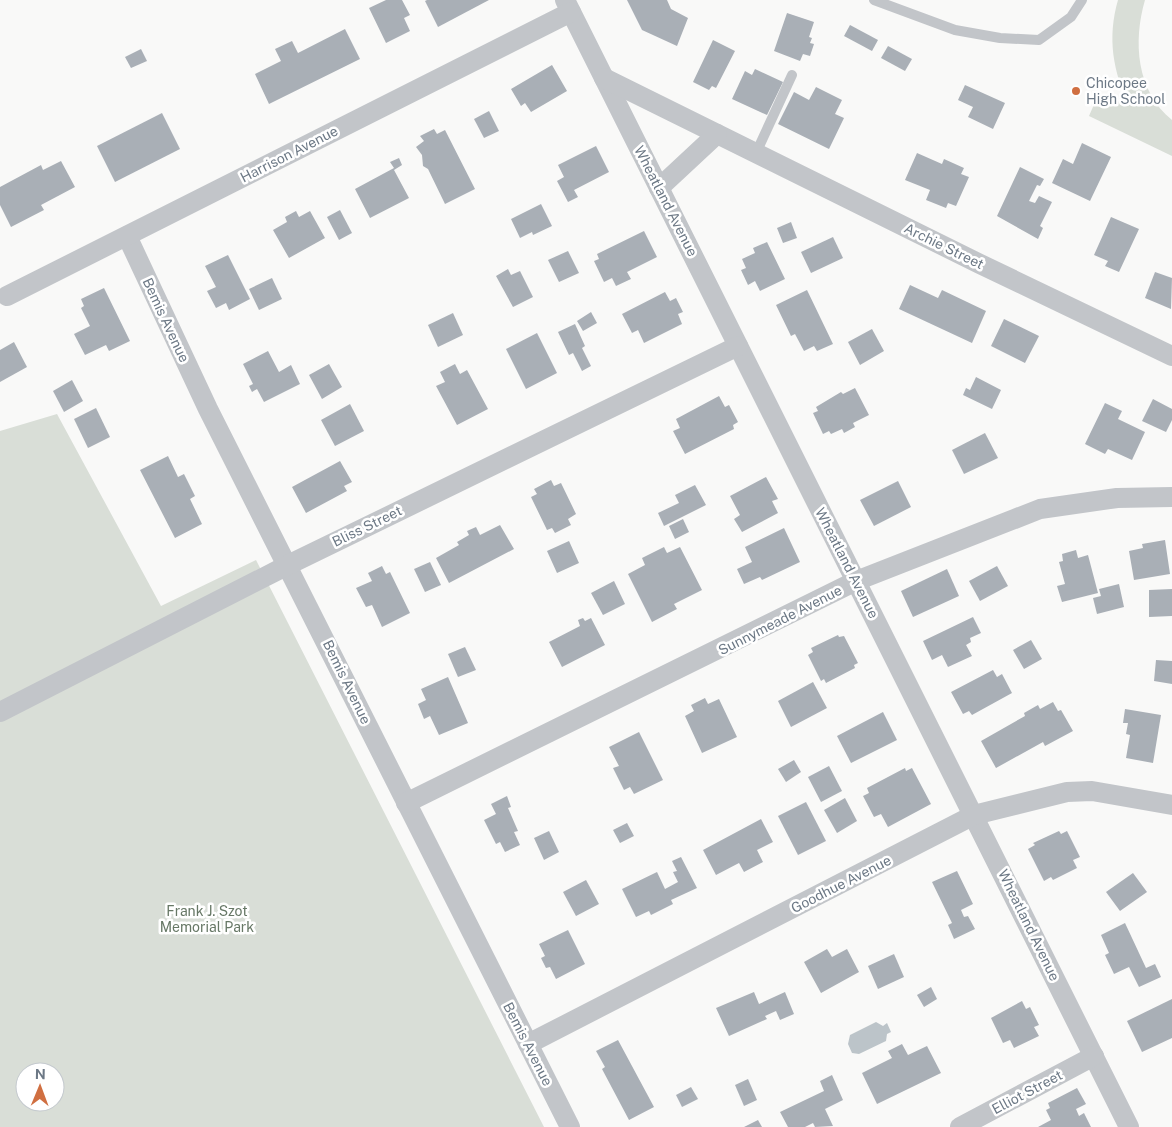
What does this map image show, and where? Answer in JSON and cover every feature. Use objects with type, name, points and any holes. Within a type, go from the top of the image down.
[{"type":"street","name":"Wheatland Avenue","points":[[568,6],[1129,1127]]},
{"type":"street","name":"Harrison Avenue","points":[[7,296],[127,236],[568,6]]},
{"type":"street","name":"Archie Street","points":[[604,78],[988,268],[1172,356]]},
{"type":"street","points":[[659,188],[717,134]]},
{"type":"street","name":"Bemis Avenue","points":[[127,236],[208,409],[570,1127]]},
{"type":"street","name":"Bliss Street","points":[[0,712],[288,565],[738,346]]},
{"type":"street","name":"Sunnymeade Avenue","points":[[406,803],[856,581],[1040,509],[1117,498],[1172,497]]},
{"type":"street","name":"Goodhue Avenue","points":[[528,1044],[974,815],[1067,792],[1092,791],[1172,805]]},
{"type":"street","name":"Elliot Street","points":[[960,1127],[1094,1056]]},
{"type":"lane","points":[[874,0],[955,30],[1000,38],[1039,40],[1071,17],[1082,0]]},
{"type":"lane","points":[[756,153],[792,75]]},
{"type":"green space","points":[[1118,0],[1145,0],[1139,32],[1140,64],[1144,80],[1151,95],[1172,120],[1172,156],[1089,116],[1099,93],[1129,106],[1119,80],[1113,54],[1113,28]]},
{"type":"green space","name":"Frank J. Szot Memorial Park","points":[[57,414],[161,606],[256,560],[544,1127],[0,1127],[0,431]]},
{"type":"shaded area","points":[[876,1022],[883,1026],[887,1023],[891,1032],[887,1034],[886,1041],[859,1054],[852,1053],[848,1044],[850,1035]]},
{"type":"building","points":[[386,0],[402,0],[410,15],[404,18],[410,31],[386,43],[369,8]]},
{"type":"building","points":[[489,0],[438,27],[425,1]]},
{"type":"building","points":[[627,0],[667,0],[671,9],[688,18],[677,46],[642,30]]},
{"type":"building","points":[[787,13],[814,22],[809,37],[812,38],[810,43],[814,44],[810,56],[803,54],[800,61],[774,51]]},
{"type":"building","points":[[850,25],[878,40],[872,51],[844,36]]},
{"type":"building","points":[[345,29],[360,59],[269,104],[255,74],[281,61],[275,49],[292,41],[298,53]]},
{"type":"building","points":[[713,40],[735,51],[716,88],[712,86],[709,90],[693,82]]},
{"type":"building","points":[[888,46],[912,59],[905,71],[881,58]]},
{"type":"building","points":[[141,49],[147,61],[131,68],[125,57]]},
{"type":"building","points":[[552,65],[567,91],[531,112],[525,103],[521,106],[511,89]]},
{"type":"building","points":[[755,69],[783,82],[767,115],[732,99],[745,71],[752,75]]},
{"type":"building","points":[[965,85],[1005,103],[993,129],[968,117],[973,107],[958,100]]},
{"type":"building","points":[[816,87],[842,100],[835,114],[844,118],[829,149],[778,124],[794,92],[809,100]]},
{"type":"building","points":[[489,111],[499,131],[484,138],[474,119]]},
{"type":"building","points":[[162,113],[180,149],[115,182],[97,146]]},
{"type":"building","points":[[434,129],[437,134],[445,130],[475,189],[445,204],[428,169],[423,166],[422,155],[416,147],[424,141],[420,136]]},
{"type":"building","points":[[1082,143],[1111,157],[1090,201],[1052,183],[1063,159],[1073,164]]},
{"type":"building","points":[[596,146],[609,172],[574,190],[578,197],[568,202],[557,181],[564,177],[558,165]]},
{"type":"building","points":[[917,153],[942,164],[944,159],[964,168],[961,174],[969,177],[956,206],[948,203],[946,208],[926,200],[930,190],[905,180]]},
{"type":"building","points":[[399,158],[402,165],[394,170],[409,198],[370,218],[355,189],[394,168],[390,162]]},
{"type":"building","points":[[61,161],[75,187],[41,205],[44,210],[11,227],[0,205],[0,187],[41,165],[43,170]]},
{"type":"building","points":[[1020,167],[1044,179],[1040,186],[1037,185],[1029,201],[1035,203],[1039,196],[1052,202],[1040,226],[1043,228],[1038,239],[997,216]]},
{"type":"building","points":[[541,204],[552,226],[533,235],[532,232],[520,238],[511,219]]},
{"type":"building","points":[[340,210],[352,233],[339,240],[327,217]]},
{"type":"building","points":[[296,211],[299,217],[310,211],[325,238],[289,258],[273,230],[287,222],[285,217]]},
{"type":"building","points":[[1111,217],[1139,229],[1119,272],[1105,266],[1108,261],[1094,255]]},
{"type":"building","points":[[791,222],[797,238],[783,243],[777,228]]},
{"type":"building","points":[[644,231],[657,257],[627,272],[631,279],[616,286],[612,278],[604,282],[594,261],[599,259],[597,254]]},
{"type":"building","points":[[833,237],[843,258],[811,273],[801,252]]},
{"type":"building","points":[[767,242],[785,279],[760,291],[755,281],[748,285],[741,270],[746,268],[742,259],[755,253],[753,248]]},
{"type":"building","points":[[568,251],[579,273],[559,282],[548,260]]},
{"type":"building","points":[[228,255],[250,299],[229,310],[226,303],[216,308],[207,291],[216,287],[205,266]]},
{"type":"building","points":[[508,269],[511,275],[520,271],[533,297],[513,307],[496,276]]},
{"type":"building","points":[[1155,272],[1172,278],[1171,309],[1145,298]]},
{"type":"building","points":[[272,278],[282,299],[259,310],[249,289]]},
{"type":"building","points":[[910,285],[938,298],[942,290],[986,311],[972,343],[899,309]]},
{"type":"building","points":[[104,288],[130,341],[109,351],[106,345],[85,355],[74,334],[90,326],[81,308],[84,306],[81,299]]},
{"type":"building","points":[[807,290],[833,344],[817,351],[814,346],[804,351],[795,334],[791,336],[776,305]]},
{"type":"building","points":[[665,292],[670,301],[676,298],[683,312],[678,314],[682,324],[644,343],[638,330],[632,333],[622,314]]},
{"type":"building","points":[[591,312],[597,323],[583,331],[577,321]]},
{"type":"building","points":[[453,313],[463,335],[438,347],[428,325]]},
{"type":"building","points":[[1004,319],[1039,336],[1025,363],[991,346]]},
{"type":"building","points":[[575,324],[585,346],[582,348],[591,366],[582,371],[573,353],[569,355],[558,332]]},
{"type":"building","points":[[872,329],[884,351],[860,365],[848,342]]},
{"type":"building","points":[[537,333],[557,373],[526,389],[506,349]]},
{"type":"building","points":[[14,342],[27,367],[0,382],[0,350]]},
{"type":"building","points":[[268,351],[279,372],[291,365],[300,384],[264,402],[257,389],[252,392],[249,386],[253,384],[243,364]]},
{"type":"building","points":[[329,364],[342,387],[322,399],[309,375]]},
{"type":"building","points":[[455,364],[460,374],[467,370],[488,409],[457,425],[436,386],[445,382],[440,372]]},
{"type":"building","points":[[976,377],[1001,390],[992,409],[963,395],[966,388],[970,390]]},
{"type":"building","points":[[72,380],[83,401],[64,412],[53,391]]},
{"type":"building","points":[[855,388],[869,415],[853,423],[855,427],[844,433],[842,429],[831,434],[829,431],[823,434],[813,413],[818,411],[816,407],[841,392],[843,394]]},
{"type":"building","points":[[719,396],[725,407],[729,405],[738,422],[733,425],[734,429],[685,454],[673,431],[680,428],[676,419]]},
{"type":"building","points":[[1153,399],[1172,409],[1172,420],[1166,432],[1142,421]]},
{"type":"building","points":[[1105,403],[1122,411],[1118,419],[1145,432],[1132,460],[1108,449],[1105,454],[1085,444]]},
{"type":"building","points":[[350,404],[364,431],[335,446],[321,420]]},
{"type":"building","points":[[96,408],[110,437],[88,448],[74,419]]},
{"type":"building","points":[[985,433],[998,458],[964,474],[952,450]]},
{"type":"building","points":[[168,456],[178,477],[184,474],[195,496],[190,499],[202,524],[175,538],[140,470]]},
{"type":"building","points":[[340,461],[352,482],[344,486],[347,491],[306,513],[292,487]]},
{"type":"building","points":[[766,477],[778,499],[772,501],[778,513],[742,532],[734,519],[740,515],[730,496]]},
{"type":"building","points":[[551,480],[554,486],[561,483],[576,514],[568,519],[571,525],[555,533],[552,528],[547,530],[531,497],[537,494],[534,489]]},
{"type":"building","points":[[898,481],[911,507],[874,526],[860,500]]},
{"type":"building","points":[[695,485],[706,505],[664,526],[658,513],[679,503],[675,495]]},
{"type":"building","points":[[683,519],[689,532],[675,539],[669,526]]},
{"type":"building","points":[[500,525],[514,549],[449,583],[436,558],[459,545],[457,542],[469,535],[467,531],[476,527],[480,535]]},
{"type":"building","points":[[784,528],[800,562],[762,580],[760,577],[744,584],[737,569],[752,562],[745,547]]},
{"type":"building","points":[[1165,540],[1170,574],[1134,580],[1129,551],[1143,548],[1142,544]]},
{"type":"building","points":[[569,541],[579,563],[557,573],[547,551]]},
{"type":"building","points":[[664,547],[667,553],[680,547],[702,590],[674,604],[677,609],[652,622],[628,574],[645,565],[642,558]]},
{"type":"building","points":[[1076,550],[1078,558],[1088,555],[1098,593],[1062,602],[1057,586],[1065,584],[1059,562],[1063,561],[1062,554]]},
{"type":"building","points":[[430,562],[441,585],[425,592],[414,569]]},
{"type":"building","points":[[382,566],[386,574],[390,572],[410,613],[382,627],[372,605],[366,607],[356,588],[372,581],[368,573]]},
{"type":"building","points":[[997,566],[1008,586],[980,601],[969,581]]},
{"type":"building","points":[[947,569],[959,596],[913,617],[901,591]]},
{"type":"building","points":[[614,581],[625,604],[603,615],[591,593]]},
{"type":"building","points":[[1119,584],[1124,607],[1097,614],[1093,598],[1101,596],[1099,589]]},
{"type":"building","points":[[1172,589],[1172,616],[1149,617],[1149,590]]},
{"type":"building","points":[[973,617],[981,633],[970,638],[971,642],[966,645],[972,656],[948,667],[942,655],[932,660],[923,641]]},
{"type":"building","points":[[583,618],[585,621],[591,618],[605,645],[562,667],[549,642],[580,626],[578,620]]},
{"type":"building","points":[[838,635],[839,637],[844,636],[858,663],[854,665],[855,668],[826,683],[824,679],[821,681],[808,655],[813,652],[811,648]]},
{"type":"building","points":[[1031,640],[1042,659],[1024,669],[1013,650]]},
{"type":"building","points":[[465,647],[476,670],[458,677],[448,654]]},
{"type":"building","points":[[1156,660],[1172,661],[1172,684],[1154,681]]},
{"type":"building","points":[[993,670],[997,677],[1002,674],[1012,693],[972,715],[969,711],[963,714],[951,692]]},
{"type":"building","points":[[448,677],[468,723],[439,735],[430,716],[424,719],[418,704],[426,700],[421,689]]},
{"type":"building","points":[[813,682],[827,708],[791,727],[778,701]]},
{"type":"building","points":[[705,698],[708,704],[719,699],[737,737],[702,753],[685,716],[694,711],[691,705]]},
{"type":"building","points":[[1053,702],[1058,711],[1061,710],[1073,731],[1045,746],[1043,742],[996,768],[981,741],[1025,716],[1024,713],[1038,705],[1040,709]]},
{"type":"building","points":[[1125,709],[1161,715],[1153,763],[1126,758],[1130,735],[1126,734],[1128,723],[1123,723]]},
{"type":"building","points":[[883,712],[897,740],[851,763],[837,736]]},
{"type":"building","points":[[639,732],[663,780],[634,794],[630,787],[624,790],[613,768],[619,766],[609,747]]},
{"type":"building","points":[[794,760],[801,772],[786,782],[778,769]]},
{"type":"building","points":[[829,766],[842,791],[821,802],[808,777]]},
{"type":"building","points":[[905,768],[906,771],[912,768],[931,804],[888,827],[881,814],[874,817],[863,796],[869,793],[867,788]]},
{"type":"building","points":[[507,796],[511,807],[508,808],[518,831],[514,832],[520,845],[505,852],[500,842],[496,844],[484,820],[496,814],[491,804]]},
{"type":"building","points":[[845,798],[857,821],[837,833],[824,810]]},
{"type":"building","points":[[806,802],[826,841],[798,855],[778,816]]},
{"type":"building","points":[[761,819],[773,842],[757,850],[763,862],[744,872],[739,863],[716,875],[703,850]]},
{"type":"building","points":[[627,823],[634,836],[620,843],[613,830]]},
{"type":"building","points":[[549,831],[559,852],[544,860],[534,838]]},
{"type":"building","points":[[1059,831],[1061,834],[1067,831],[1080,857],[1073,860],[1077,868],[1053,880],[1051,877],[1044,881],[1028,849],[1035,845],[1033,843]]},
{"type":"building","points":[[681,857],[697,888],[671,900],[673,904],[651,915],[649,911],[636,917],[622,889],[657,872],[665,889],[678,882],[673,872],[677,871],[672,861]]},
{"type":"building","points":[[957,871],[973,904],[961,910],[964,917],[968,916],[975,929],[954,939],[948,925],[952,923],[932,882]]},
{"type":"building","points":[[1133,873],[1147,892],[1120,911],[1106,892]]},
{"type":"building","points":[[586,880],[599,904],[576,916],[563,892]]},
{"type":"building","points":[[1125,923],[1146,968],[1155,964],[1161,977],[1139,987],[1129,967],[1114,974],[1105,955],[1109,953],[1101,935]]},
{"type":"building","points":[[568,930],[585,964],[556,979],[550,967],[546,968],[541,958],[545,956],[539,944]]},
{"type":"building","points":[[827,949],[832,957],[847,949],[859,972],[821,993],[804,962]]},
{"type":"building","points":[[894,954],[904,977],[878,989],[868,966]]},
{"type":"building","points":[[931,987],[937,999],[924,1007],[917,995]]},
{"type":"building","points":[[754,992],[759,1004],[785,992],[794,1014],[780,1020],[776,1011],[765,1016],[767,1019],[729,1036],[716,1008]]},
{"type":"building","points":[[1172,999],[1172,1038],[1142,1052],[1127,1021]]},
{"type":"building","points":[[1022,1001],[1026,1009],[1030,1007],[1039,1025],[1034,1027],[1039,1036],[1014,1048],[1010,1040],[1003,1043],[991,1018]]},
{"type":"building","points":[[618,1040],[654,1107],[629,1120],[602,1069],[605,1067],[596,1051]]},
{"type":"building","points":[[902,1044],[908,1055],[927,1046],[941,1073],[877,1104],[862,1073],[892,1058],[888,1051]]},
{"type":"building","points":[[832,1075],[843,1100],[825,1109],[833,1126],[815,1127],[813,1123],[805,1127],[788,1127],[780,1112],[824,1091],[820,1081]]},
{"type":"building","points":[[748,1079],[757,1100],[744,1106],[735,1085]]},
{"type":"building","points":[[691,1087],[698,1099],[682,1107],[676,1095]]},
{"type":"building","points":[[1077,1088],[1086,1104],[1076,1109],[1079,1116],[1084,1113],[1091,1127],[1038,1127],[1051,1120],[1046,1110],[1050,1108],[1048,1103]]},
{"type":"building","points":[[758,1120],[762,1127],[744,1127]]},
{"type":"place","name":"Chicopee High School","points":[[1076,91]]}]
